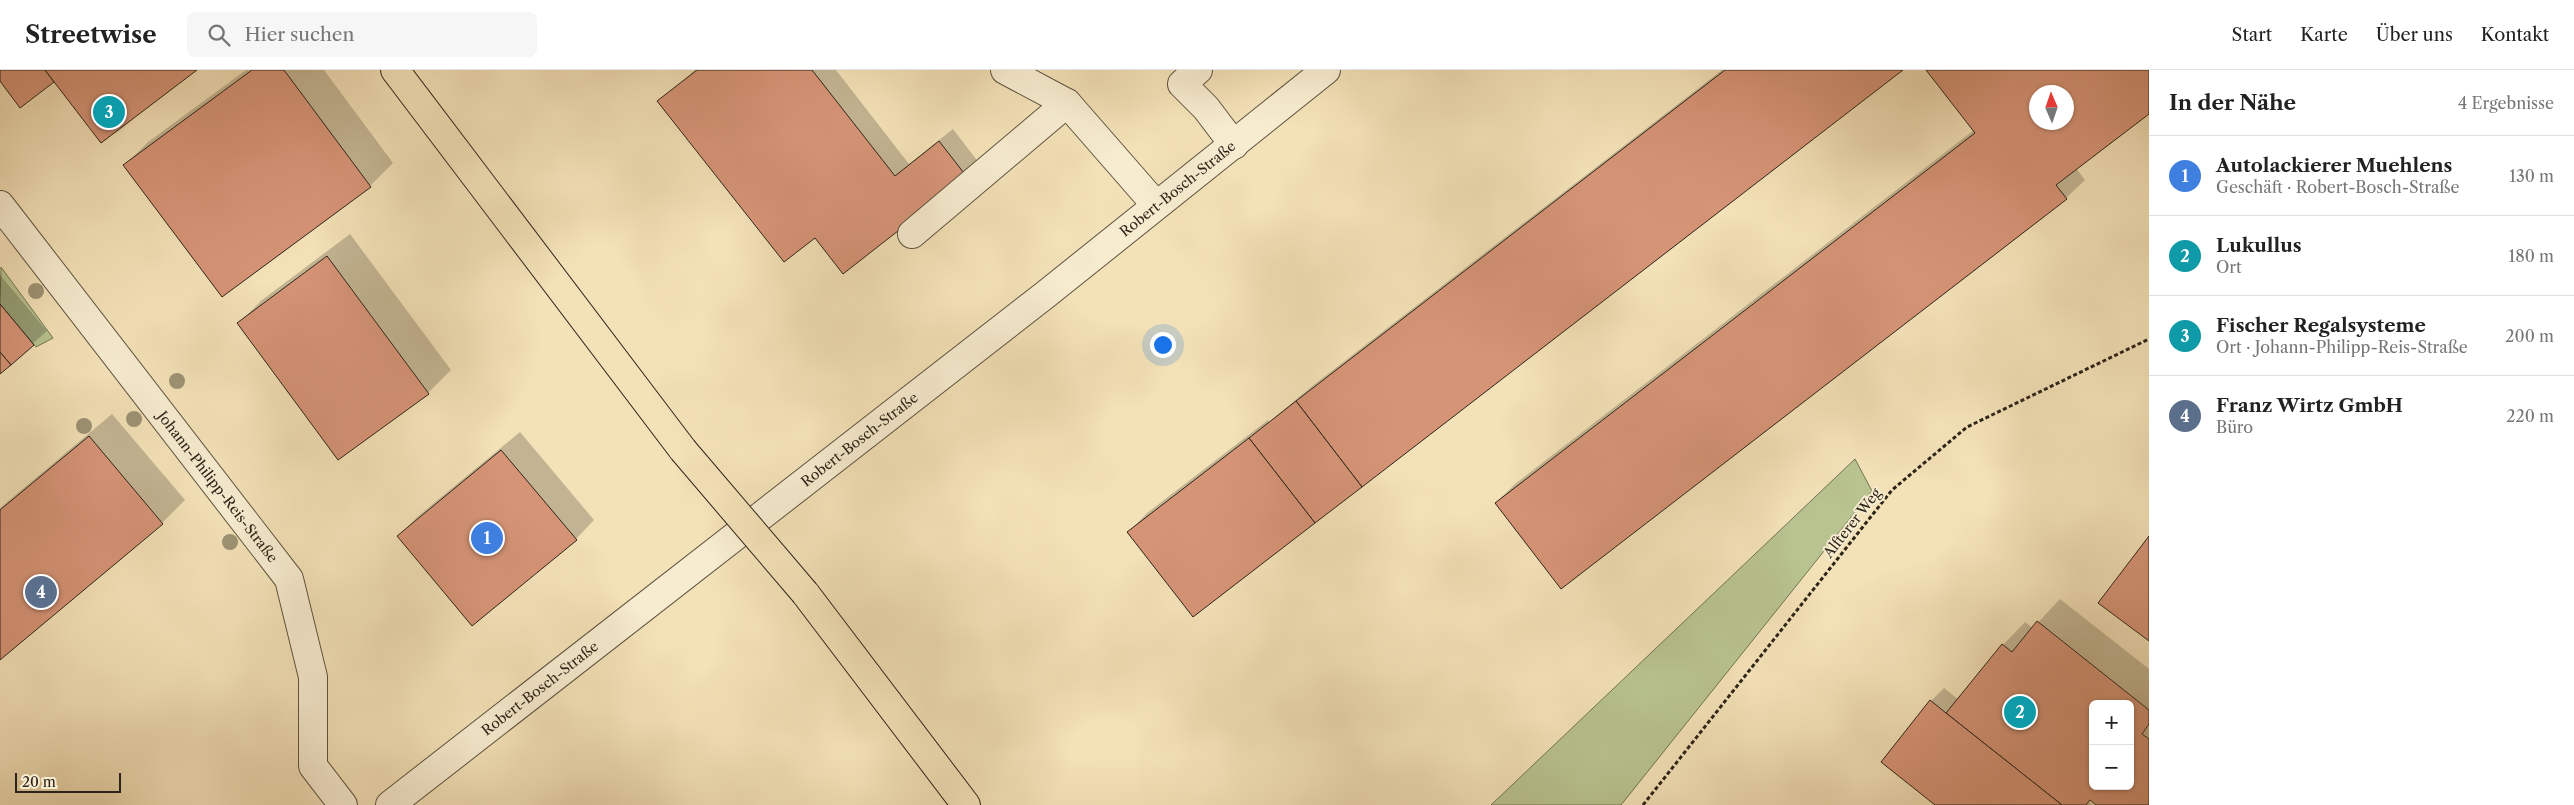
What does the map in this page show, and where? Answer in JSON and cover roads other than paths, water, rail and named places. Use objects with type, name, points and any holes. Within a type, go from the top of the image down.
[{"type":"main road","points":[[395,70],[683,450],[805,594],[966,805]]},
{"type":"street","points":[[1005,70],[1067,103],[1156,205]]},
{"type":"street","name":"Robert-Bosch-Straße","points":[[390,805],[1045,295],[1326,70]]},
{"type":"street","points":[[1184,75],[1234,145]]},
{"type":"street","points":[[912,234],[1067,103]]},
{"type":"street","name":"Johann-Philipp-Reis-Straße","points":[[0,205],[289,579],[313,677],[312,766],[343,805]]},
{"type":"place","name":"Fischer Regalsysteme","points":[[109,112]]},
{"type":"place","name":"Autolackierer Muehlens","points":[[487,538]]},
{"type":"place","name":"Franz Wirtz GmbH","points":[[41,592]]},
{"type":"place","name":"Lukullus","points":[[2020,712]]}]
